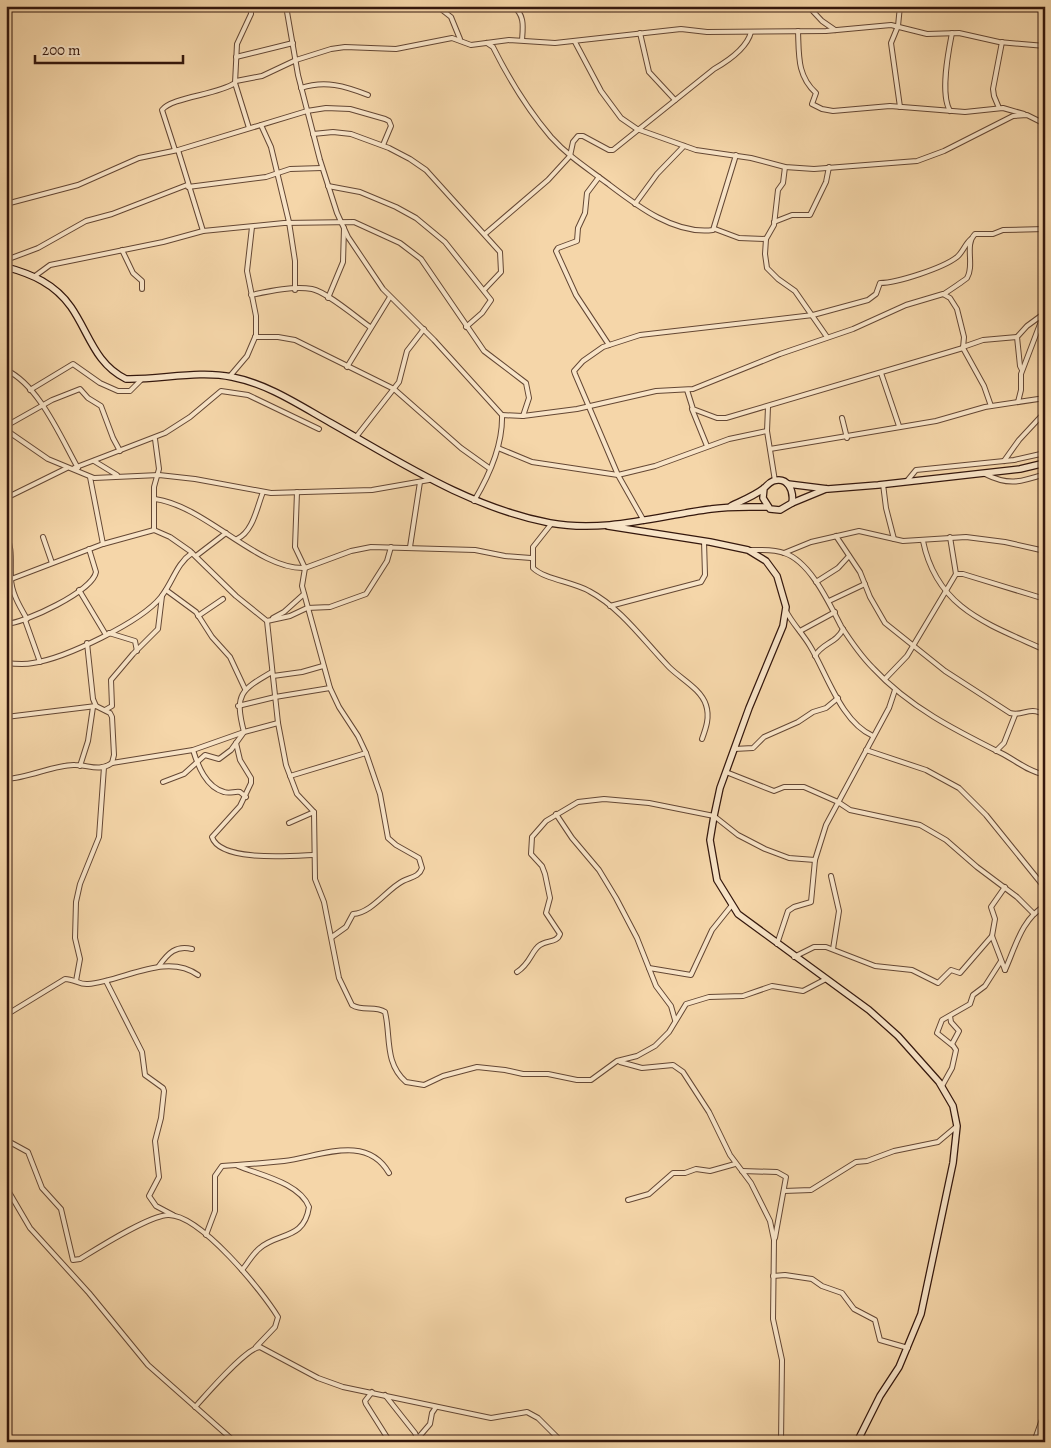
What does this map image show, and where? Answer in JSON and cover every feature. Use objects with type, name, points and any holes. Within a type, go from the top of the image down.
[{"type":"main road","points":[[6,267],[36,276],[59,293],[71,307],[96,354],[108,367],[126,379],[141,380],[170,376],[230,376],[272,390],[429,480],[474,501],[552,523],[608,526],[748,550],[760,556],[772,568],[781,585],[786,610],[784,626],[734,749],[714,816],[710,840],[718,880],[738,914],[794,957],[869,1010],[898,1036],[942,1086],[953,1106],[957,1126],[953,1163],[918,1325],[908,1348],[857,1442]]},
{"type":"main road","points":[[730,506],[775,481],[828,489],[985,473],[1045,463]]},
{"type":"main road","points":[[788,484],[793,494],[792,503]]},
{"type":"main road","points":[[764,488],[763,498],[768,507]]},
{"type":"main road","points":[[608,526],[730,506],[768,507],[780,510],[792,503],[828,489]]},
{"type":"street","points":[[249,128],[235,82],[237,44],[252,14],[251,6]]},
{"type":"street","points":[[286,6],[301,88],[313,134],[322,168],[344,228],[370,273],[390,297],[424,329],[502,415],[523,416],[590,406],[665,390],[687,390],[708,384],[740,369],[853,329],[906,305],[944,294],[967,278],[971,239]]},
{"type":"street","points":[[437,6],[451,17],[460,40]]},
{"type":"street","points":[[513,6],[522,18],[522,40]]},
{"type":"street","points":[[808,6],[822,21],[837,30]]},
{"type":"street","points":[[900,6],[898,26],[892,40],[900,107]]},
{"type":"street","points":[[1027,6],[1045,10]]},
{"type":"street","points":[[203,231],[162,114],[164,107],[217,92],[235,82],[262,76],[296,60],[322,51],[344,47],[396,49],[430,41],[460,40],[471,44],[522,40],[575,42],[582,39],[681,29],[751,32],[837,30],[898,26],[924,34],[952,33],[1002,42],[1045,46]]},
{"type":"street","points":[[798,31],[800,61],[804,80],[816,93],[812,101],[813,105],[833,112],[900,107],[969,112],[999,108],[1016,110],[1045,124]]},
{"type":"street","points":[[485,234],[519,203],[537,190],[570,156],[573,142],[579,136],[612,151],[745,44],[751,32]]},
{"type":"street","points":[[640,33],[649,72],[675,100]]},
{"type":"street","points":[[950,111],[946,80],[952,33]]},
{"type":"street","points":[[487,42],[493,48],[518,91],[541,123],[570,156],[635,204],[652,214],[689,228],[714,229],[739,238],[766,239]]},
{"type":"street","points":[[575,42],[601,91],[621,118],[639,130],[684,146],[736,155],[785,167],[829,168],[905,163],[922,160],[951,148],[997,123],[1024,114]]},
{"type":"street","points":[[999,108],[993,89],[1002,42]]},
{"type":"street","points":[[236,57],[293,43]]},
{"type":"street","points":[[301,88],[312,84],[330,84],[368,95]]},
{"type":"street","points":[[6,204],[78,186],[124,163],[176,150],[307,111],[326,108],[350,108],[385,118],[391,126],[383,145]]},
{"type":"street","points":[[260,125],[269,143],[289,222],[294,261],[295,290]]},
{"type":"street","points":[[313,134],[333,132],[351,134],[383,145],[426,170],[500,252],[502,264],[498,278],[484,290]]},
{"type":"street","points":[[635,204],[657,174],[684,146]]},
{"type":"street","points":[[714,229],[736,155]]},
{"type":"street","points":[[785,167],[783,184],[778,190],[774,222],[766,239],[765,254],[767,268],[778,279],[796,290],[827,337]]},
{"type":"street","points":[[6,260],[38,248],[86,221],[112,214],[188,186],[276,174],[290,169],[322,168]]},
{"type":"street","points":[[774,222],[792,215],[803,217],[811,214],[826,182],[829,168]]},
{"type":"street","points":[[599,177],[590,186],[586,195],[586,205],[578,228],[577,241],[558,248],[556,251],[576,295],[609,344]]},
{"type":"street","points":[[328,186],[360,192],[396,206],[416,218],[445,242],[484,290],[491,302],[482,313],[466,326]]},
{"type":"street","points":[[36,276],[50,265],[163,242],[203,231],[289,222],[340,220],[358,223],[400,243],[418,255],[487,354],[524,380],[529,398],[523,416]]},
{"type":"street","points":[[230,376],[247,356],[256,337],[256,316],[247,271],[252,227]]},
{"type":"street","points":[[328,298],[343,262],[344,228]]},
{"type":"street","points":[[644,521],[618,474],[575,374],[575,368],[583,361],[609,344],[656,332],[811,315],[868,300],[876,294],[880,283],[899,281],[940,266],[957,257],[975,234],[993,234],[1003,230],[1045,229]]},
{"type":"street","points":[[122,250],[133,273],[142,281],[142,289]]},
{"type":"street","points":[[251,295],[312,289],[370,327]]},
{"type":"street","points":[[944,294],[950,298],[957,309],[964,338],[963,348],[984,386],[990,406]]},
{"type":"street","points":[[347,367],[390,297]]},
{"type":"street","points":[[1022,370],[1017,337],[1026,326],[1044,313]]},
{"type":"street","points":[[1018,402],[1022,370],[1044,313]]},
{"type":"street","points":[[356,437],[394,389],[402,376],[407,351],[424,329]]},
{"type":"street","points":[[256,337],[278,337],[295,340],[394,389],[461,448],[489,468]]},
{"type":"street","points":[[692,409],[722,418],[768,407],[820,389],[853,382],[983,340],[1017,337]]},
{"type":"street","points":[[30,390],[73,364],[92,378],[118,391],[130,391],[141,380]]},
{"type":"street","points":[[6,370],[19,378],[42,406],[81,472]]},
{"type":"street","points":[[881,373],[899,426]]},
{"type":"street","points":[[120,451],[113,438],[102,407],[88,398],[81,390],[42,406],[6,428],[48,459],[90,477],[158,475],[195,479],[263,492],[377,490],[429,480]]},
{"type":"street","points":[[6,498],[70,468],[155,438],[175,427],[214,395],[224,390],[248,395],[319,429]]},
{"type":"street","points":[[687,390],[692,409],[707,446]]},
{"type":"street","points":[[770,449],[847,438],[899,426],[942,420],[990,406],[1045,398]]},
{"type":"street","points":[[768,407],[767,431],[775,481]]},
{"type":"street","points":[[1004,461],[1019,440],[1045,412]]},
{"type":"street","points":[[474,501],[486,479],[498,448],[502,415]]},
{"type":"street","points":[[842,418],[847,438]]},
{"type":"street","points":[[498,448],[532,462],[618,474],[655,466],[736,437],[767,431]]},
{"type":"street","points":[[154,530],[154,487],[158,475],[155,438]]},
{"type":"street","points":[[907,482],[916,470],[1004,461],[1045,453]]},
{"type":"street","points":[[94,461],[118,476]]},
{"type":"street","points":[[985,473],[1004,482],[1022,481],[1045,474]]},
{"type":"street","points":[[90,477],[103,544]]},
{"type":"street","points":[[410,548],[420,482]]},
{"type":"street","points":[[883,484],[886,508],[894,539]]},
{"type":"street","points":[[237,539],[243,536],[249,527],[263,492]]},
{"type":"street","points":[[297,492],[294,543],[304,568],[302,581],[307,608],[330,688],[339,708],[358,736],[366,753],[380,794],[388,838],[396,845],[419,858],[422,868],[418,874],[396,885],[363,912],[353,914],[346,927],[332,937]]},
{"type":"street","points":[[155,499],[190,510],[255,551],[277,562],[304,568],[359,549],[391,547],[474,550],[505,556],[531,558]]},
{"type":"street","points":[[552,523],[532,547],[531,558],[533,568],[537,572],[587,590],[610,606],[670,668],[702,697],[708,714],[702,738]]},
{"type":"street","points":[[8,580],[103,544],[154,530],[170,537],[196,556],[236,596],[268,621],[278,723],[290,776],[297,794],[314,812],[313,855],[315,879],[324,902],[339,978],[348,998],[357,1008],[381,1009],[384,1012],[390,1055],[401,1077],[413,1085],[424,1085],[470,1067],[591,1080],[617,1061],[637,1056],[655,1046],[669,1032],[683,1006],[700,999],[739,996],[776,985],[793,991],[803,991],[826,979]]},
{"type":"street","points":[[784,553],[811,542],[863,531],[894,539],[923,541],[950,537],[1002,541],[1045,551]]},
{"type":"street","points":[[196,556],[226,533]]},
{"type":"street","points":[[6,534],[11,551],[8,580],[26,620],[40,662]]},
{"type":"street","points":[[43,536],[52,563]]},
{"type":"street","points":[[836,536],[865,584],[885,623],[945,671],[1016,715],[1032,710],[1045,715]]},
{"type":"street","points":[[885,679],[898,667],[914,646],[956,574],[950,537]]},
{"type":"street","points":[[610,606],[701,582],[705,575],[704,541]]},
{"type":"street","points":[[923,541],[930,566],[945,592],[962,608],[989,624],[1045,650]]},
{"type":"street","points":[[268,621],[290,616],[307,608],[330,607],[368,593],[387,561],[391,547]]},
{"type":"street","points":[[6,624],[26,620],[79,590],[95,577],[90,549]]},
{"type":"street","points":[[748,550],[784,553],[799,562],[816,582],[829,601],[843,629],[871,667],[910,702],[956,731],[996,751],[1027,770],[1045,775]]},
{"type":"street","points":[[6,663],[40,662],[108,634],[139,617],[162,596],[182,562],[192,553]]},
{"type":"street","points":[[816,582],[838,568],[849,556]]},
{"type":"street","points":[[956,574],[963,574],[1045,599]]},
{"type":"street","points":[[829,601],[865,584]]},
{"type":"street","points":[[79,590],[108,634],[131,638],[135,641],[137,651]]},
{"type":"street","points":[[166,590],[192,608],[215,641],[226,651],[245,689]]},
{"type":"street","points":[[268,621],[282,614],[304,594]]},
{"type":"street","points":[[106,710],[112,706],[111,680],[160,626],[162,596]]},
{"type":"street","points":[[198,616],[223,599]]},
{"type":"street","points":[[786,610],[852,720],[862,730],[873,736]]},
{"type":"street","points":[[800,631],[835,612]]},
{"type":"street","points":[[815,656],[823,646],[838,638],[843,629]]},
{"type":"street","points":[[80,766],[88,741],[94,707],[88,643]]},
{"type":"street","points":[[163,782],[178,777],[205,756],[223,758],[244,732],[238,706],[245,689],[273,674],[302,672],[323,666]]},
{"type":"street","points":[[238,706],[275,697],[330,688]]},
{"type":"street","points":[[777,944],[788,911],[794,906],[811,902],[815,860],[826,825],[889,708],[895,690]]},
{"type":"street","points":[[734,749],[753,748],[764,737],[798,722],[813,712],[826,708],[838,698]]},
{"type":"street","points":[[6,717],[94,707],[106,710],[112,717],[114,755],[112,763]]},
{"type":"street","points":[[996,751],[1004,743],[1016,715]]},
{"type":"street","points":[[6,779],[30,776],[69,766],[104,768],[112,763],[193,750],[244,732],[278,723]]},
{"type":"street","points":[[236,743],[240,760],[252,783],[246,797],[212,836],[214,842],[239,853],[313,855]]},
{"type":"street","points":[[193,750],[196,762],[207,780],[215,788],[226,793],[240,792],[246,797]]},
{"type":"street","points":[[866,750],[926,770],[959,788],[985,814],[1045,888]]},
{"type":"street","points":[[290,776],[366,753]]},
{"type":"street","points":[[76,981],[80,959],[75,938],[76,902],[82,879],[99,837],[104,768]]},
{"type":"street","points":[[726,772],[768,790],[776,791],[784,787],[804,787],[838,802],[850,810],[920,825],[946,840],[1005,887],[1034,914]]},
{"type":"street","points":[[517,972],[528,964],[541,944],[559,937],[559,932],[546,913],[550,898],[545,874],[542,866],[532,858],[530,851],[535,831],[556,814],[578,802],[604,799],[649,803],[714,816],[738,835],[765,849],[789,858],[815,860]]},
{"type":"street","points":[[289,823],[314,812]]},
{"type":"street","points":[[556,814],[572,838],[599,870],[638,938],[656,986],[671,1006],[676,1020]]},
{"type":"street","points":[[831,876],[839,911],[833,950]]},
{"type":"street","points":[[1005,887],[991,904],[995,919],[992,936],[1005,970],[1025,925],[1034,914],[1045,906]]},
{"type":"street","points":[[649,968],[691,975],[712,930],[732,904]]},
{"type":"street","points":[[794,957],[814,947],[833,950],[870,964],[912,970],[938,982],[950,970],[960,973],[992,936]]},
{"type":"street","points":[[159,966],[171,951],[185,947],[192,949]]},
{"type":"street","points":[[942,1086],[952,1067],[956,1050],[937,1033],[942,1020],[970,1004],[973,995],[985,986],[1001,961]]},
{"type":"street","points":[[6,1015],[66,979],[82,984],[106,981],[159,966],[178,966],[198,976]]},
{"type":"street","points":[[106,981],[142,1052],[145,1075],[163,1088],[164,1091],[161,1118],[155,1141],[159,1176],[149,1196],[156,1206],[206,1235],[242,1270],[278,1317],[275,1328],[195,1407]]},
{"type":"street","points":[[950,1016],[952,1024],[959,1030],[952,1045]]},
{"type":"street","points":[[617,1061],[642,1068],[673,1065],[683,1072],[709,1112],[735,1164],[758,1196],[770,1221],[774,1240]]},
{"type":"street","points":[[784,1191],[811,1190],[856,1162],[867,1161],[894,1151],[938,1142],[957,1126]]},
{"type":"street","points":[[6,1140],[28,1152],[42,1188],[61,1209],[73,1260],[80,1260],[118,1236],[161,1217],[175,1216]]},
{"type":"street","points":[[206,1235],[215,1215],[214,1181],[216,1172],[222,1166],[281,1162],[349,1150],[372,1154],[384,1163],[389,1173]]},
{"type":"street","points":[[628,1200],[653,1191],[672,1173],[685,1173],[696,1169],[710,1171],[735,1164]]},
{"type":"street","points":[[236,1165],[292,1189],[301,1195],[309,1207],[306,1219],[296,1231],[261,1247],[242,1270]]},
{"type":"street","points":[[742,1172],[784,1174],[786,1180],[774,1240],[773,1276],[773,1319],[782,1360],[781,1442]]},
{"type":"street","points":[[6,1187],[30,1228],[90,1293],[148,1364],[235,1442]]},
{"type":"street","points":[[773,1276],[808,1277],[822,1286],[836,1290],[844,1295],[854,1309],[875,1320],[880,1340],[908,1348]]},
{"type":"street","points":[[256,1347],[277,1354],[328,1382],[436,1407],[496,1418],[527,1412],[538,1418],[562,1442]]},
{"type":"street","points":[[372,1392],[365,1400],[366,1404],[390,1442]]},
{"type":"street","points":[[385,1395],[418,1440],[430,1424],[432,1413],[436,1407]]},
{"type":"street","points":[[1034,1442],[1045,1411]]},
{"type":"street","points":[[660,1442],[667,1442]]}]
